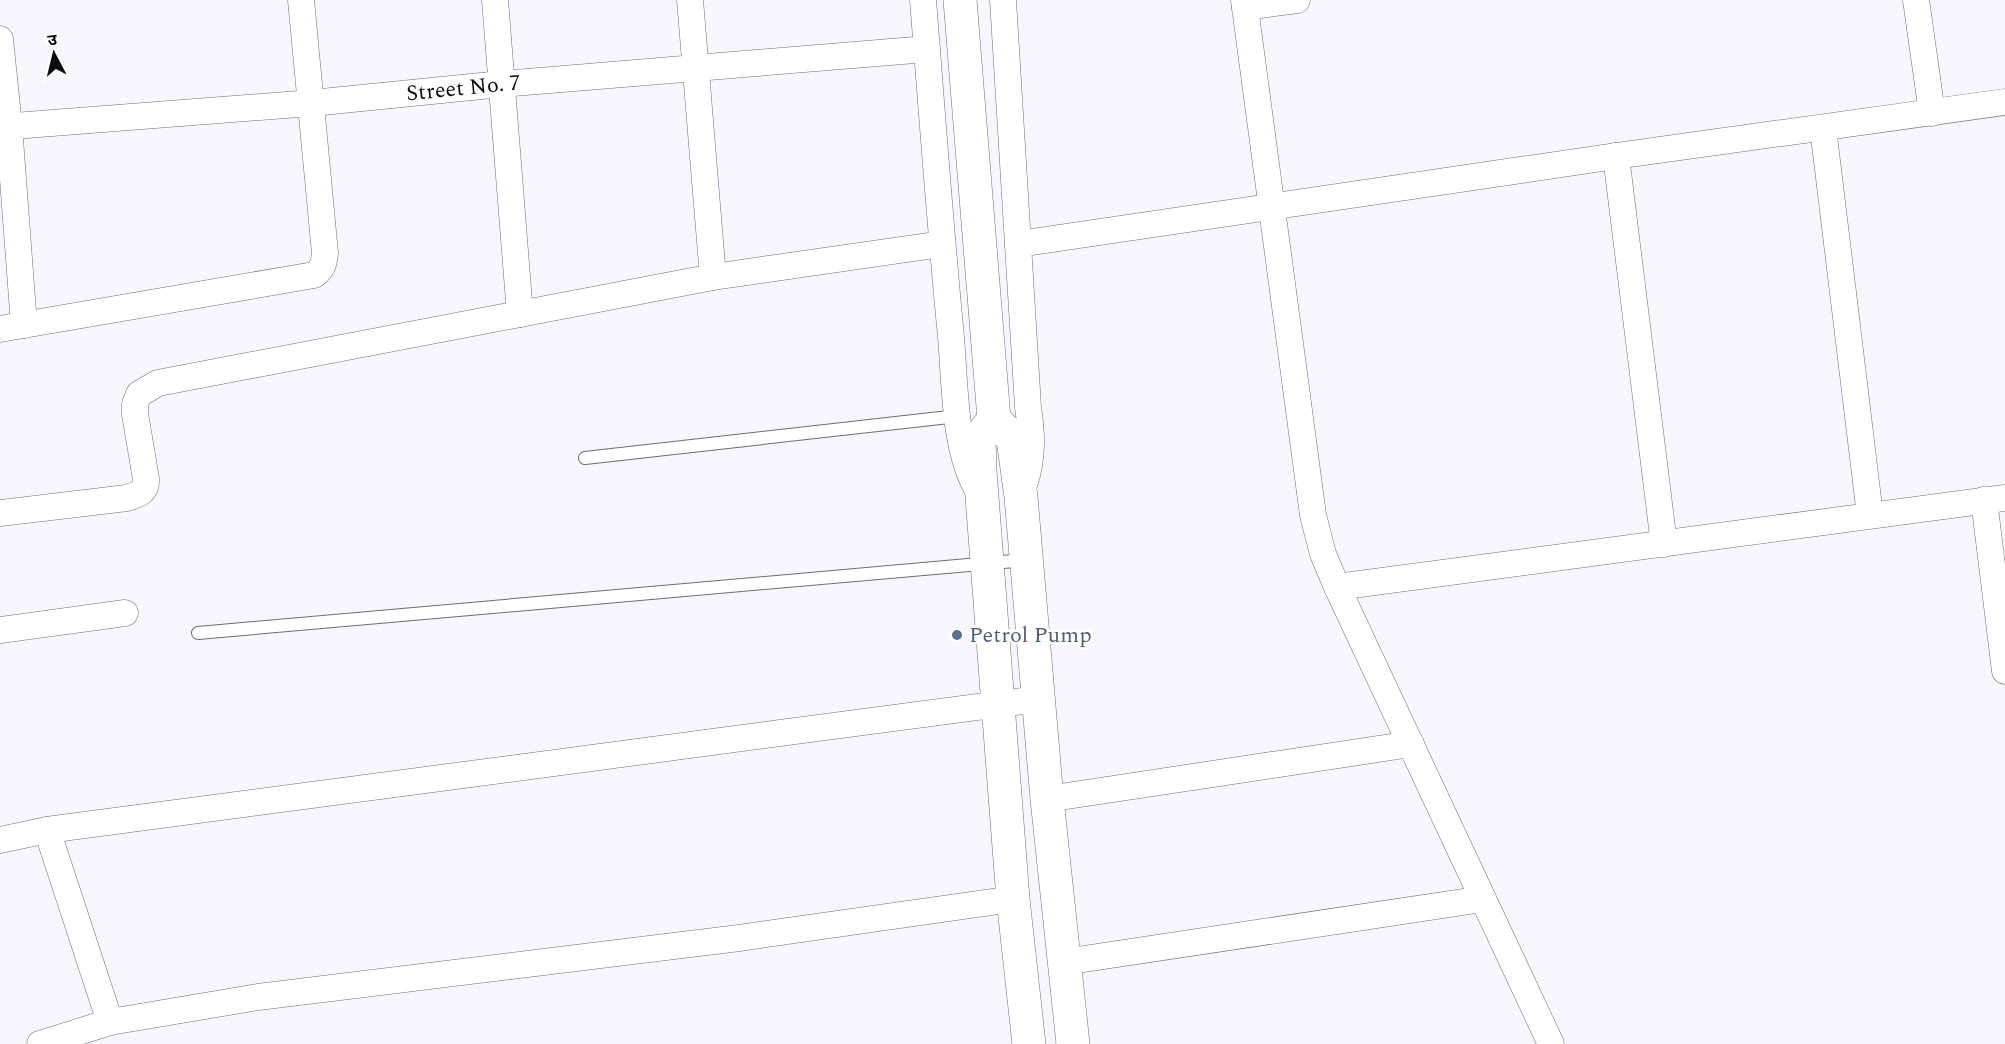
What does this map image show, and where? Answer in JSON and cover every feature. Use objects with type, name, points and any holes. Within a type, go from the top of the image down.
[{"type":"main road","points":[[960,0],[992,405],[980,439],[983,502],[1013,899],[1029,1044]]},
{"type":"main road","points":[[992,405],[1013,439],[1021,497],[1047,799],[1073,1044]]},
{"type":"street","points":[[0,39],[12,327],[314,275],[320,271],[325,253],[301,0]]},
{"type":"street","points":[[495,0],[520,314]]},
{"type":"street","points":[[690,0],[713,277]]},
{"type":"street","points":[[923,0],[958,416],[968,471],[983,502]]},
{"type":"street","points":[[1003,0],[1028,407],[1032,436],[1030,468],[1021,497]]},
{"type":"street","points":[[1297,0],[1244,4],[1313,515],[1323,554],[1337,587],[1551,1044]]},
{"type":"street","points":[[1916,0],[1932,113]]},
{"type":"street","name":"Street No. 7","points":[[4,126],[312,104],[501,84],[927,49]]},
{"type":"street","points":[[1018,244],[1616,156],[2005,102]]},
{"type":"street","points":[[1823,128],[1870,516]]},
{"type":"street","points":[[1616,156],[1664,544]]},
{"type":"street","points":[[0,513],[127,498],[144,492],[146,479],[135,404],[139,394],[158,383],[713,277],[942,244]]},
{"type":"street","points":[[1337,587],[1995,499],[2005,671]]},
{"type":"street","points":[[0,630],[125,613]]},
{"type":"street","points":[[0,840],[47,830],[1038,699]]},
{"type":"street","points":[[1047,799],[1411,744]]},
{"type":"street","points":[[47,830],[110,1022]]},
{"type":"street","points":[[40,1044],[110,1022],[258,997],[739,938],[1013,899]]},
{"type":"street","points":[[1064,962],[1483,899]]},
{"type":"lane","points":[[585,459],[958,416]]},
{"type":"lane","points":[[198,633],[1026,560]]},
{"type":"place","name":"Petrol Pump","points":[[957,635]]}]
